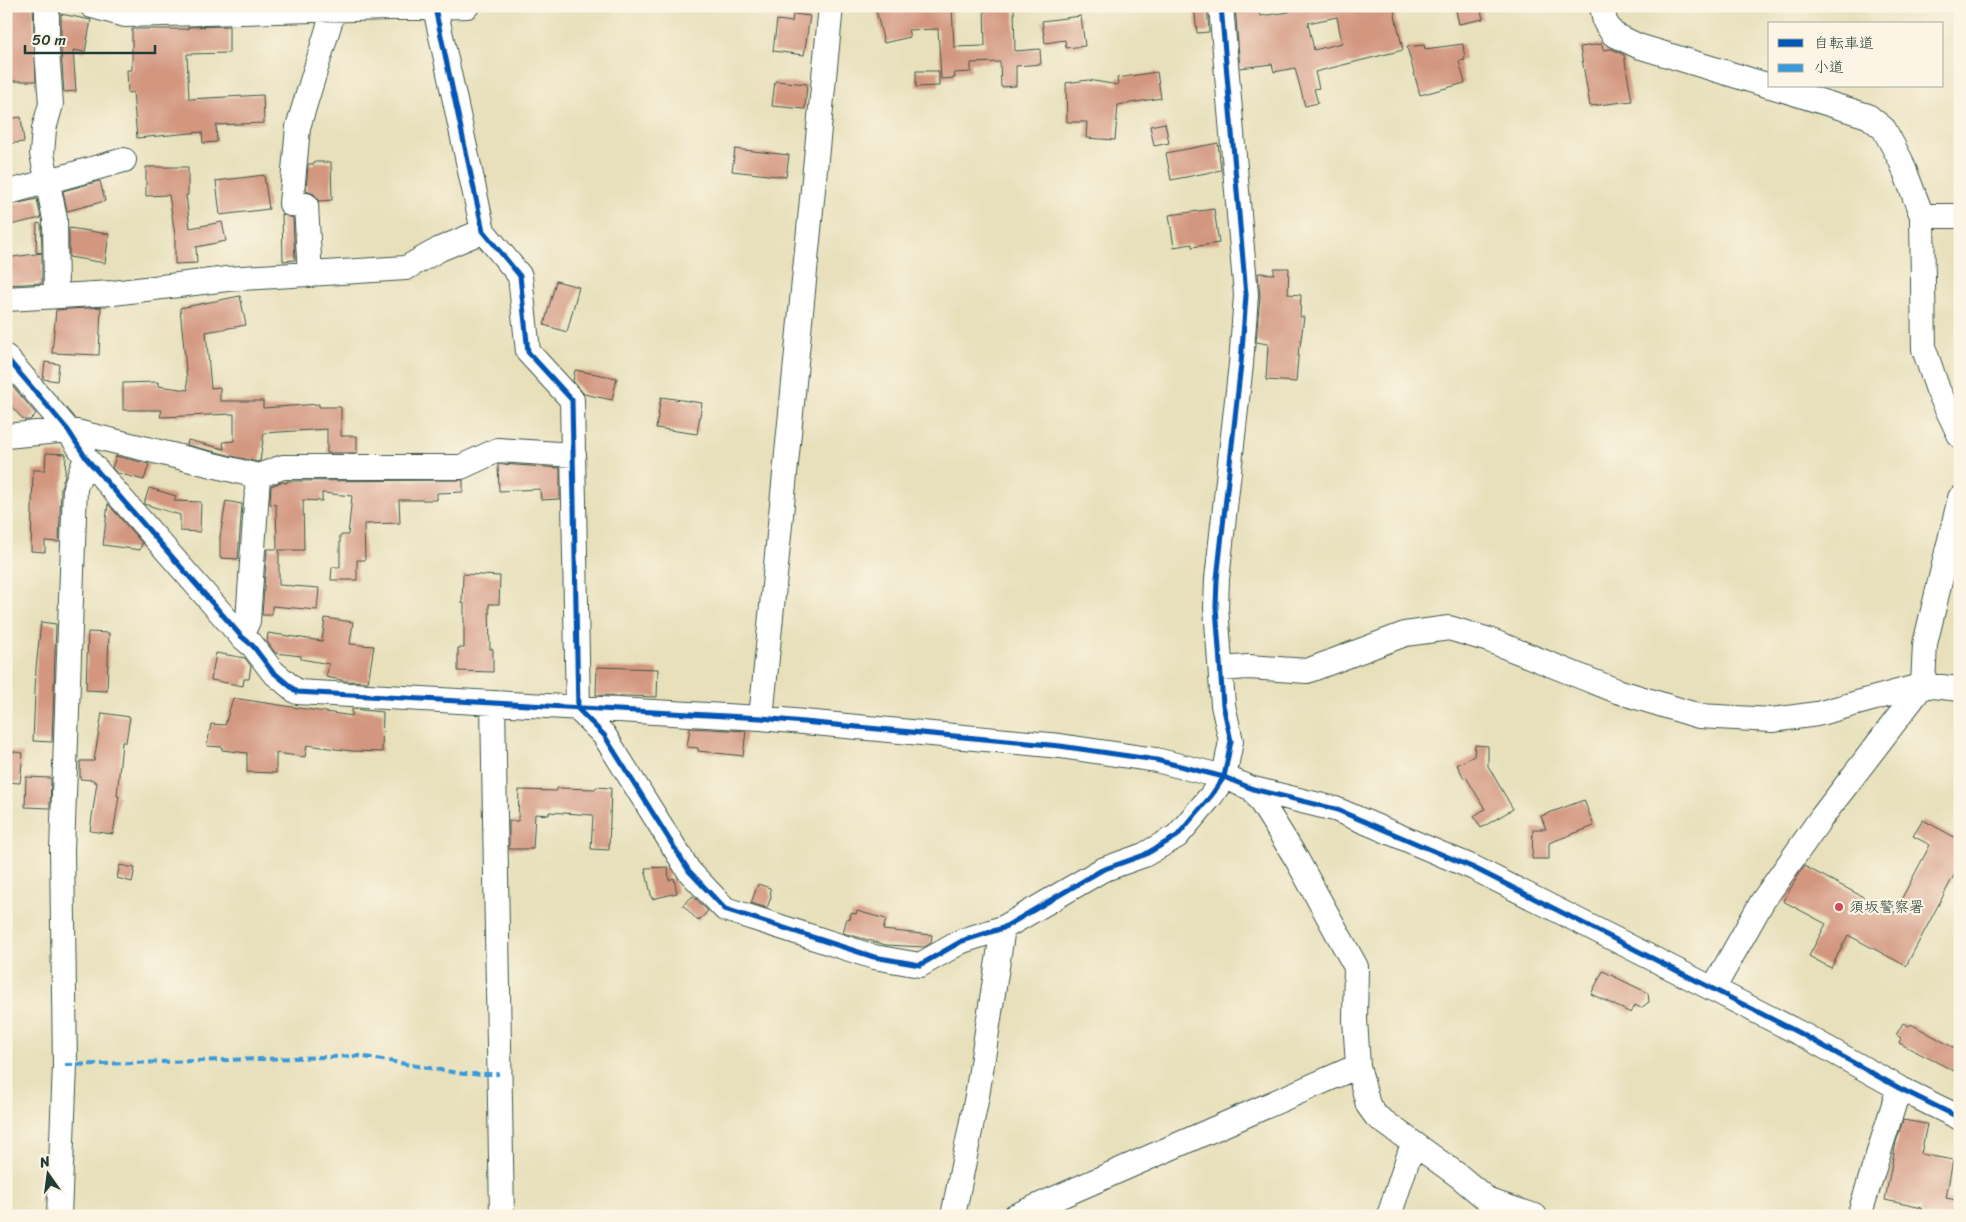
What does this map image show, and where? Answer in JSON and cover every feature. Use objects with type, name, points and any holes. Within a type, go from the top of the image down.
[{"type":"street","points":[[47,6],[47,51],[51,104],[44,129],[42,154],[55,220],[56,295]]},
{"type":"street","points":[[92,6],[125,14],[467,6]]},
{"type":"street","points":[[761,718],[831,6]]},
{"type":"street","points":[[435,8],[483,230],[520,276],[528,352],[572,400],[578,709],[604,736],[689,871],[726,909],[874,957],[920,965],[962,941],[1003,928],[1102,870],[1144,855],[1177,836],[1211,796],[1224,777],[1231,741],[1223,705],[1216,608],[1217,578],[1241,364],[1246,296],[1221,6]]},
{"type":"street","points":[[1602,6],[1605,22],[1613,34],[1638,46],[1768,85]]},
{"type":"street","points":[[310,275],[306,205],[291,204],[298,127],[334,9]]},
{"type":"street","points":[[1777,88],[1868,116],[1884,129],[1922,216],[1924,349],[1938,390],[1960,436]]},
{"type":"street","points":[[6,193],[124,160]]},
{"type":"street","points":[[1922,216],[1960,216]]},
{"type":"street","points":[[6,299],[113,293],[227,279],[406,268],[440,249],[483,230]]},
{"type":"street","points":[[6,357],[68,430],[86,458],[241,636],[253,646],[272,671],[298,692],[761,718],[1060,746],[1156,760],[1224,777],[1253,789],[1335,809],[1474,868],[1807,1037],[1899,1088],[1960,1118]]},
{"type":"street","points":[[6,436],[68,430],[258,476],[283,467],[461,467],[498,450],[574,455]]},
{"type":"street","points":[[59,1216],[65,1065],[63,821],[76,488],[86,458]]},
{"type":"street","points":[[241,636],[248,621],[258,476]]},
{"type":"street","points":[[1713,989],[1762,902],[1821,818],[1923,685],[1925,644],[1960,498]]},
{"type":"street","points":[[1220,669],[1248,667],[1307,672],[1405,634],[1449,628],[1489,640],[1617,691],[1699,716],[1772,720],[1817,714],[1923,685],[1960,689]]},
{"type":"street","points":[[493,704],[502,1216]]},
{"type":"street","points":[[1253,789],[1296,858],[1356,967],[1355,1019],[1358,1066],[1368,1104],[1376,1116],[1459,1176],[1489,1201],[1535,1216]]},
{"type":"street","points":[[953,1216],[977,1096],[1003,928]]},
{"type":"street","points":[[1015,1216],[1358,1066]]},
{"type":"street","points":[[1859,1216],[1899,1088]]},
{"type":"street","points":[[1389,1216],[1413,1143]]},
{"type":"building","points":[[6,6],[33,6],[36,81],[6,81]]},
{"type":"building","points":[[875,6],[952,6],[954,47],[985,46],[984,6],[1014,6],[1015,51],[1040,49],[1041,64],[1016,66],[1016,86],[1001,87],[1000,62],[971,63],[971,72],[954,73],[955,78],[941,79],[938,29],[908,30],[910,37],[884,43]]},
{"type":"building","points":[[1194,6],[1207,6],[1209,32],[1197,33]]},
{"type":"building","points":[[1235,6],[1239,6],[1240,12],[1259,9],[1260,16],[1289,12],[1288,6],[1393,6],[1403,50],[1315,72],[1319,88],[1314,89],[1318,103],[1305,106],[1295,68],[1274,72],[1272,64],[1240,68]],"holes":[[[1337,17],[1342,43],[1314,50],[1308,23]]]},
{"type":"building","points":[[1480,6],[1483,19],[1459,24],[1456,10]]},
{"type":"building","points":[[61,14],[91,20],[85,52],[73,50],[76,91],[64,92]]},
{"type":"building","points":[[793,14],[810,16],[804,55],[773,51],[777,20],[792,22]]},
{"type":"building","points":[[1081,16],[1085,46],[1066,48],[1065,40],[1045,43],[1042,21]]},
{"type":"building","points":[[229,26],[229,53],[187,54],[189,99],[263,95],[264,123],[216,125],[217,142],[203,143],[202,132],[137,138],[133,92],[128,93],[127,70],[132,70],[132,29],[188,29],[188,27]]},
{"type":"building","points":[[1463,44],[1465,60],[1459,61],[1465,83],[1420,95],[1407,47],[1424,45],[1425,49]]},
{"type":"building","points":[[1602,44],[1603,50],[1612,49],[1624,55],[1632,101],[1590,106],[1580,47]]},
{"type":"building","points":[[916,71],[939,71],[939,86],[916,87]]},
{"type":"building","points":[[1157,72],[1161,98],[1118,105],[1115,140],[1086,138],[1087,122],[1067,122],[1066,83],[1088,80],[1118,85],[1117,78]]},
{"type":"building","points":[[775,81],[807,84],[805,109],[772,106]]},
{"type":"building","points":[[21,117],[24,142],[6,144],[6,119]]},
{"type":"building","points":[[1165,123],[1169,143],[1154,146],[1150,126]]},
{"type":"building","points":[[1218,143],[1221,170],[1171,180],[1166,153]]},
{"type":"building","points":[[735,149],[789,155],[786,177],[732,171]]},
{"type":"building","points":[[314,162],[331,162],[332,200],[319,201],[314,194],[306,191],[308,164],[314,164]]},
{"type":"building","points":[[146,167],[188,167],[188,195],[186,195],[190,228],[222,222],[226,241],[196,247],[197,263],[175,264],[175,235],[169,195],[146,196]]},
{"type":"building","points":[[264,175],[269,209],[220,215],[216,181]]},
{"type":"building","points":[[100,181],[105,201],[67,211],[63,191]]},
{"type":"building","points":[[37,199],[41,218],[6,226],[6,206]]},
{"type":"building","points":[[1214,209],[1219,243],[1192,247],[1192,244],[1174,247],[1169,215]]},
{"type":"building","points":[[282,214],[293,218],[295,260],[283,261]]},
{"type":"building","points":[[37,223],[41,224],[42,253],[36,252]]},
{"type":"building","points":[[69,228],[109,234],[105,263],[69,257]]},
{"type":"building","points":[[42,253],[42,283],[6,285],[6,258]]},
{"type":"building","points":[[1274,268],[1289,268],[1288,294],[1301,295],[1300,317],[1304,317],[1296,382],[1266,380],[1268,344],[1256,342],[1260,296],[1258,273],[1274,274]]},
{"type":"building","points":[[556,281],[579,287],[567,332],[544,325]]},
{"type":"building","points":[[240,296],[246,325],[206,332],[211,388],[220,387],[220,401],[263,401],[263,408],[319,404],[319,407],[341,407],[341,436],[357,436],[357,453],[327,453],[327,429],[264,433],[260,461],[257,462],[187,445],[188,440],[224,449],[223,442],[234,441],[234,414],[160,417],[162,410],[123,410],[123,383],[158,382],[158,386],[188,390],[180,308]]},
{"type":"building","points":[[101,307],[99,355],[52,353],[56,310]]},
{"type":"building","points":[[45,362],[59,364],[57,381],[43,379]]},
{"type":"building","points":[[575,370],[617,378],[612,400],[584,394],[573,381]]},
{"type":"building","points":[[10,383],[36,414],[30,420],[24,420],[6,401],[6,387]]},
{"type":"building","points":[[661,397],[702,403],[697,434],[656,428]]},
{"type":"building","points":[[46,453],[66,454],[65,475],[61,488],[59,542],[45,541],[45,552],[31,551],[33,470],[45,470]]},
{"type":"building","points":[[116,456],[149,464],[144,480],[117,473],[112,468]]},
{"type":"building","points":[[498,465],[560,468],[560,499],[541,500],[540,489],[499,491]]},
{"type":"building","points":[[463,480],[463,492],[437,493],[437,500],[399,500],[400,523],[364,524],[365,560],[357,560],[357,580],[331,580],[332,567],[340,567],[340,535],[348,535],[352,496],[322,493],[322,501],[303,500],[304,550],[279,550],[279,585],[319,588],[317,610],[272,606],[272,615],[262,615],[267,549],[277,549],[276,505],[270,504],[271,486],[281,482],[287,483],[287,481]]},
{"type":"building","points":[[149,488],[176,496],[174,501],[201,502],[200,532],[180,531],[180,515],[144,504]]},
{"type":"building","points":[[226,501],[242,504],[238,559],[220,558],[220,537]]},
{"type":"building","points":[[108,504],[142,543],[140,550],[103,545]]},
{"type":"building","points":[[463,574],[500,576],[499,604],[489,604],[490,649],[493,649],[493,672],[458,671],[458,648],[464,648]]},
{"type":"building","points":[[325,618],[353,622],[350,644],[374,646],[368,682],[346,681],[326,677],[329,664],[301,659],[301,656],[275,653],[267,641],[268,633],[322,641]]},
{"type":"building","points":[[41,622],[56,624],[52,742],[33,741],[36,668]]},
{"type":"building","points":[[88,632],[109,633],[107,691],[86,690]]},
{"type":"building","points":[[216,653],[245,658],[251,666],[249,679],[244,679],[243,686],[211,680]]},
{"type":"building","points":[[597,667],[658,669],[657,697],[596,695]]},
{"type":"building","points":[[233,698],[352,716],[352,709],[383,712],[382,752],[351,751],[307,745],[305,757],[276,753],[276,773],[247,772],[247,753],[222,750],[222,747],[207,746],[211,724],[225,725]]},
{"type":"building","points":[[102,713],[130,717],[126,742],[122,742],[117,796],[119,796],[113,834],[90,831],[97,782],[80,779],[80,761],[94,761]]},
{"type":"building","points":[[690,728],[746,731],[743,756],[698,751],[698,748],[687,747]]},
{"type":"building","points":[[1475,745],[1488,746],[1488,766],[1513,809],[1481,828],[1474,816],[1485,809],[1457,765],[1474,756]]},
{"type":"building","points":[[6,751],[23,753],[20,783],[6,782]]},
{"type":"building","points":[[26,777],[51,778],[50,808],[25,807]]},
{"type":"building","points":[[596,787],[611,788],[609,850],[591,849],[593,815],[549,812],[549,815],[535,814],[533,849],[509,849],[509,821],[518,821],[519,790],[557,791],[557,788],[596,789]]},
{"type":"building","points":[[1584,800],[1594,826],[1549,843],[1549,859],[1532,859],[1533,829],[1546,829],[1541,816]]},
{"type":"building","name":"須坂警察署","points":[[1923,820],[1960,840],[1960,864],[1906,966],[1848,935],[1831,968],[1809,956],[1826,924],[1783,901],[1804,866],[1894,913],[1930,845],[1913,836]]},
{"type":"building","points":[[120,865],[135,868],[132,882],[117,878]]},
{"type":"building","points":[[668,867],[669,880],[674,878],[677,893],[652,899],[645,868]]},
{"type":"building","points":[[758,884],[770,888],[771,897],[767,908],[751,903]]},
{"type":"building","points":[[693,896],[708,911],[698,921],[683,905]]},
{"type":"building","points":[[857,911],[886,919],[883,930],[932,935],[931,943],[924,947],[886,945],[843,933],[847,918],[850,919],[851,913],[856,914]]},
{"type":"building","points":[[1603,971],[1648,993],[1649,1002],[1641,1008],[1635,1005],[1631,1013],[1591,994]]},
{"type":"building","points":[[1903,1023],[1909,1026],[1911,1024],[1960,1051],[1960,1074],[1899,1043],[1901,1038],[1896,1035]]},
{"type":"building","points":[[1903,1120],[1927,1124],[1921,1154],[1953,1160],[1946,1198],[1956,1200],[1954,1216],[1921,1216],[1922,1208],[1885,1200],[1896,1142]]},
{"type":"marked path","points":[[65,1065],[359,1056],[464,1074],[499,1074]]},
{"type":"cycle path","points":[[435,8],[483,231],[520,276],[528,352],[572,400],[578,709],[604,735],[689,871],[725,909],[874,957],[920,965],[962,941],[1003,928],[1102,870],[1144,855],[1177,836],[1211,796],[1224,777],[1231,741],[1223,705],[1216,607],[1217,579],[1241,364],[1246,295],[1221,6]]},
{"type":"cycle path","points":[[6,357],[68,430],[86,458],[241,636],[253,646],[272,671],[297,692],[761,718],[1060,746],[1156,760],[1224,777],[1253,789],[1335,809],[1474,868],[1807,1037],[1899,1088],[1960,1118]]},
{"type":"place","name":"須坂警察署","points":[[1839,907]]}]
